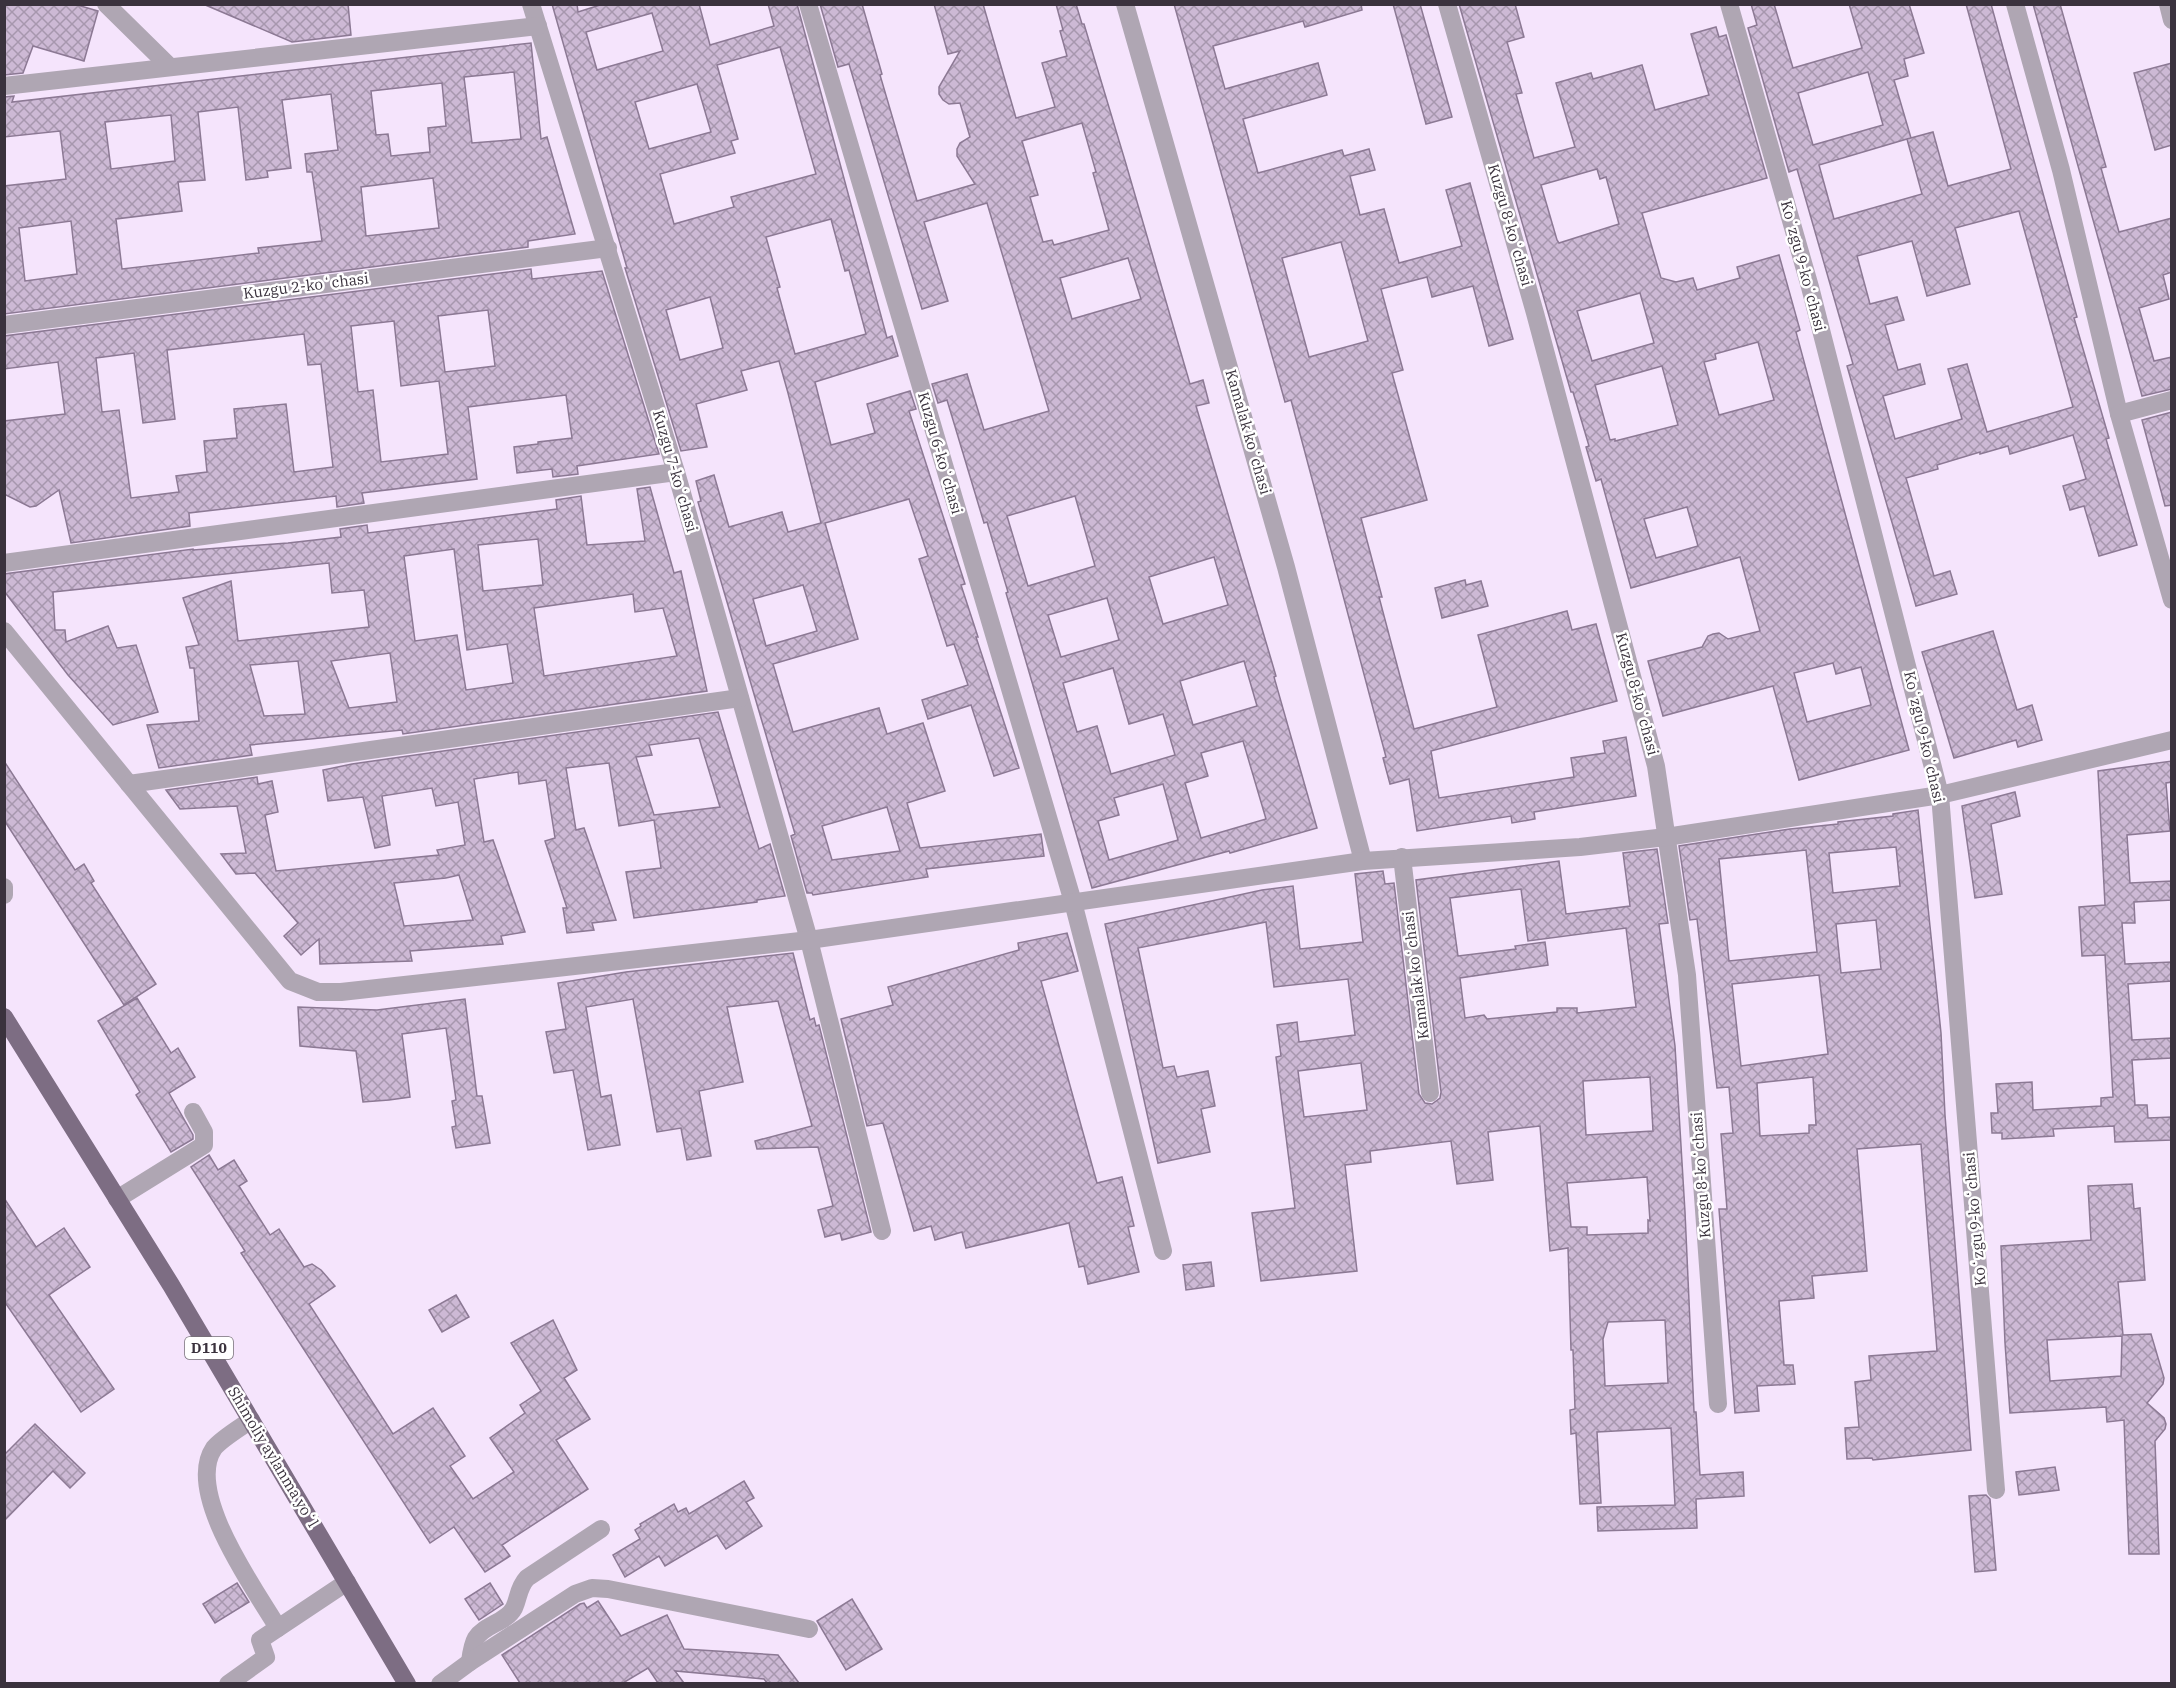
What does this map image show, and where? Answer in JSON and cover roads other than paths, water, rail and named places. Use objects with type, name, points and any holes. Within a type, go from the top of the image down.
[{"type":"main road","name":"Shimoliy aylanma yoʻl","points":[[4,1017],[251,1420],[407,1683]]},
{"type":"street","points":[[106,4],[170,68]]},
{"type":"street","name":"Kuzgu 7-koʻchasi","points":[[531,4],[676,472],[810,940],[882,1231]]},
{"type":"street","name":"Kuzgu 6-koʻchasi","points":[[808,4],[1072,902],[1163,1251]]},
{"type":"street","name":"Kamalak koʻchasi","points":[[1125,4],[1286,567],[1363,861]]},
{"type":"street","name":"Kuzgu 8-koʻchasi","points":[[1447,4],[1535,313],[1653,755],[1687,975],[1718,1404]]},
{"type":"street","name":"Koʻzgu 9-koʻchasi","points":[[1729,4],[1810,288],[1940,795],[1996,1490]]},
{"type":"street","points":[[2015,4],[2061,170],[2119,414],[2172,600]]},
{"type":"street","points":[[2168,4],[2172,20]]},
{"type":"street","points":[[4,86],[538,26]]},
{"type":"street","name":"Kuzgu 2-koʻchasi","points":[[4,325],[608,248]]},
{"type":"street","points":[[2119,414],[2172,400]]},
{"type":"street","points":[[4,562],[676,472]]},
{"type":"street","points":[[4,631],[290,981],[318,992],[353,991],[810,940],[1363,861],[1580,847],[1666,837],[1940,795],[2172,740]]},
{"type":"street","points":[[129,784],[740,698]]},
{"type":"street","name":"Kamalak koʻchasi","points":[[1402,857],[1430,1093]]},
{"type":"street","points":[[4,887],[4,895]]},
{"type":"street","points":[[117,1199],[204,1144],[204,1132],[193,1112]]},
{"type":"street","points":[[251,1420],[215,1447],[207,1471],[209,1498],[218,1527],[278,1628]]},
{"type":"street","points":[[470,1662],[476,1639],[485,1629],[510,1613],[520,1585],[601,1529]]},
{"type":"street","points":[[228,1683],[266,1657],[260,1640],[347,1582]]},
{"type":"street","points":[[440,1683],[575,1593],[592,1588],[608,1589],[809,1629]]}]
